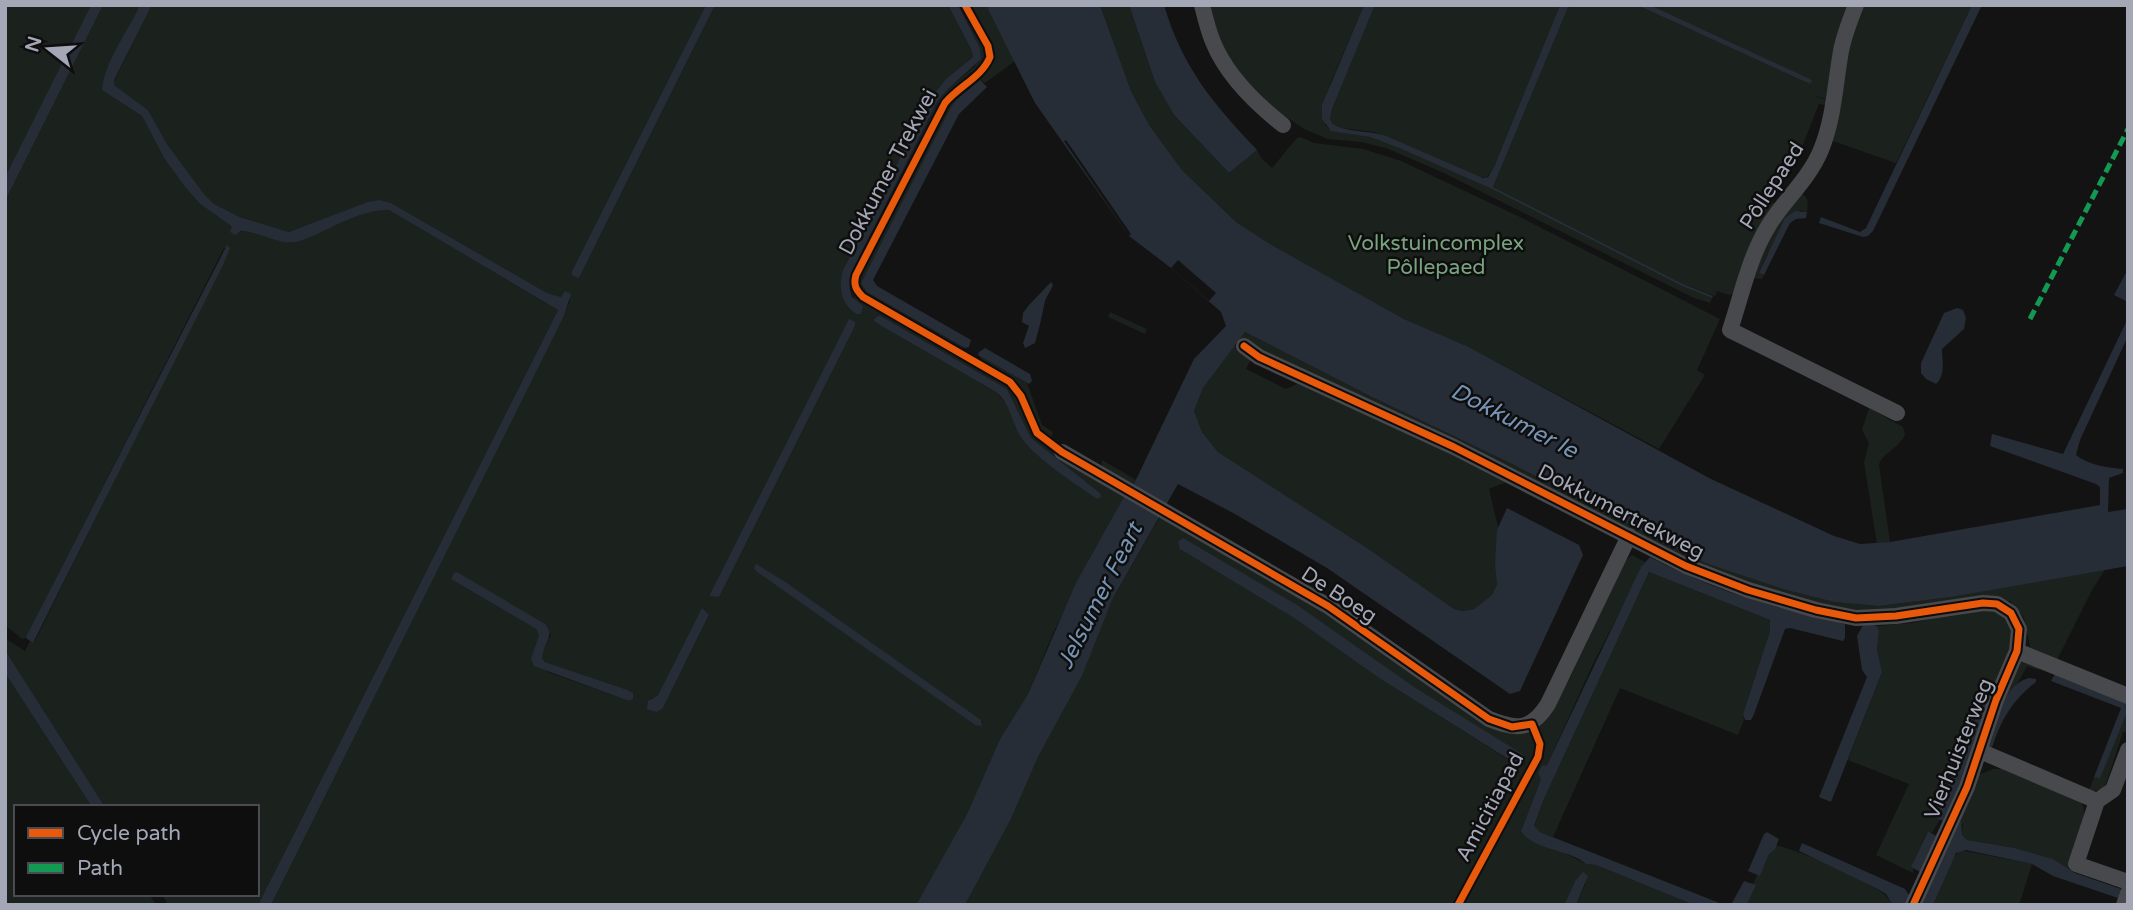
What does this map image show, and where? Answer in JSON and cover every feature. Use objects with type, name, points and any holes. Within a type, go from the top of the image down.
[{"type":"street","points":[[1202,5],[1213,42],[1223,60],[1250,95],[1283,125]]},
{"type":"street","name":"Pôllepaed","points":[[1856,5],[1842,48],[1834,111],[1828,133],[1811,169],[1760,240],[1730,330],[1897,413]]},
{"type":"street","name":"Dokkumertrekweg","points":[[1244,346],[1259,357],[1454,447],[1715,579],[1845,617],[1896,616],[1983,603],[2004,607]]},
{"type":"street","name":"De Boeg","points":[[1062,452],[1328,606],[1489,719],[1512,727],[1532,724],[1541,716],[1629,536]]},
{"type":"street","name":"Vierhuisterweg","points":[[1913,905],[1967,787],[1996,700],[2017,651],[2019,629],[2016,620],[2004,607]]},
{"type":"street","points":[[2017,651],[2128,696]]},
{"type":"street","points":[[2128,750],[2113,790],[2097,801],[2076,864],[2128,882]]},
{"type":"street","points":[[1980,751],[2097,801]]},
{"type":"street","points":[[2124,905],[2128,893]]},
{"type":"green space","points":[[5,5],[91,5],[5,177]]},
{"type":"green space","points":[[103,5],[140,5],[112,58],[102,90],[142,116],[164,158],[185,187],[200,204],[233,227],[231,232],[248,232],[295,241],[361,214],[389,210],[558,310],[258,905],[168,905],[163,896],[259,896],[259,805],[104,805],[5,650],[5,638],[25,651],[30,641],[33,643],[36,639],[230,248],[224,248],[26,638],[22,639],[5,625],[5,201]]},
{"type":"green space","points":[[152,5],[706,5],[572,271],[581,274],[715,5],[948,5],[973,57],[946,79],[930,99],[842,272],[843,295],[847,305],[856,314],[858,303],[850,287],[853,269],[937,102],[975,66],[980,48],[958,5],[963,5],[988,53],[983,67],[953,91],[941,106],[853,276],[853,289],[863,300],[1004,380],[1014,392],[1030,426],[1042,443],[1076,468],[1125,495],[1053,633],[1028,694],[1000,739],[967,814],[916,905],[271,905],[570,300],[547,293],[391,203],[380,200],[289,232],[240,217],[214,204],[204,194],[167,144],[148,110],[114,85]],"holes":[[[879,315],[1007,389],[1031,438],[1100,493],[1097,499],[1029,447],[1016,427],[1009,407],[996,392],[873,320]],[[849,320],[855,322],[719,597],[709,596]],[[754,568],[783,581],[983,722],[975,725]],[[456,582],[551,635],[542,653],[545,662],[628,690],[633,693],[633,699],[629,701],[548,672],[534,651],[539,635],[536,629]],[[702,609],[709,616],[663,708],[650,699],[658,695]]]},
{"type":"green space","points":[[967,5],[986,5],[1015,61],[985,83],[980,80],[955,101],[861,283],[919,322],[963,347],[961,351],[866,296],[857,284],[943,111],[952,98],[983,74],[991,61],[989,43]]},
{"type":"green space","name":"Volkstuincomplex Pôllepaed","points":[[1100,5],[1129,5],[1155,82],[1174,115],[1229,173],[1257,150],[1272,168],[1300,137],[1314,143],[1363,149],[1401,161],[1518,216],[1720,319],[1697,370],[1705,375],[1659,449],[1469,347],[1404,319],[1236,222],[1182,170],[1149,125],[1131,91]]},
{"type":"green space","points":[[1208,5],[1364,5],[1330,84],[1325,125],[1331,130],[1370,137],[1399,148],[1492,189],[1682,286],[1712,298],[1710,303],[1694,298],[1444,173],[1386,148],[1328,139],[1304,129],[1269,105],[1239,72],[1220,42]]},
{"type":"green space","points":[[1375,5],[1560,5],[1494,167],[1487,177],[1479,177],[1374,132],[1342,128],[1332,123],[1332,109]]},
{"type":"green space","name":"Volkstuincomplex Pôllepaed","points":[[1569,5],[1637,5],[1810,84],[1811,80],[1650,5],[1852,5],[1831,100],[1811,95],[1830,101],[1830,106],[1819,104],[1800,152],[1770,201],[1778,206],[1736,293],[1729,295],[1717,291],[1715,296],[1683,284],[1493,187]]},
{"type":"green space","points":[[1860,5],[1972,5],[1896,163],[1830,140],[1843,68]]},
{"type":"green space","points":[[1801,194],[1807,199],[1807,212],[1800,210],[1767,255],[1759,273],[1764,275],[1762,279],[1750,278],[1764,244]]},
{"type":"green space","points":[[1110,312],[1147,329],[1145,334],[1108,317]]},
{"type":"green space","points":[[1245,332],[1705,563],[1786,590],[1834,602],[1879,606],[1951,597],[2106,568],[2056,662],[2031,651],[2024,618],[2010,601],[1901,612],[1846,612],[1709,571],[1253,348],[1240,338]]},
{"type":"green space","points":[[1234,345],[1252,357],[1246,369],[1286,389],[1303,381],[1511,480],[1489,489],[1498,527],[1497,584],[1492,595],[1474,609],[1454,609],[1370,550],[1218,452],[1202,432],[1194,411],[1203,388]]},
{"type":"green space","points":[[980,356],[1027,383],[1042,425],[1053,432],[1050,442],[1038,430],[1017,387],[986,365]]},
{"type":"green space","points":[[1869,408],[1903,427],[1905,435],[1883,457],[1879,465],[1890,542],[1877,544],[1864,462],[1869,443],[1862,430]]},
{"type":"green space","points":[[1102,460],[1136,480],[1131,490],[1102,468]]},
{"type":"green space","points":[[1161,515],[1324,612],[1490,728],[1500,731],[1531,730],[1537,746],[1533,762],[1455,905],[965,905],[1011,819],[1038,757],[1082,676],[1113,598]],"holes":[[[1180,549],[1524,755],[1525,764],[1520,767],[1379,678],[1294,618]]]},
{"type":"green space","points":[[1632,555],[1645,562],[1592,666],[1547,765],[1542,767],[1541,779],[1521,831],[1586,864],[1596,865],[1694,905],[1576,905],[1586,883],[1575,881],[1564,905],[1460,905],[1537,765],[1541,752],[1539,727],[1570,678],[1625,561]]},
{"type":"green space","points":[[1649,572],[1770,620],[1770,631],[1738,735],[1620,688],[1553,837],[1540,832],[1534,827],[1543,801]]},
{"type":"green space","points":[[1981,608],[1998,612],[2007,619],[2012,630],[2009,657],[1989,708],[1981,703],[1934,817],[1940,819],[1932,833],[1928,831],[1926,834],[1913,863],[1913,873],[1876,855],[1909,784],[1848,760],[1882,672],[1877,649],[1877,626],[1912,623]]},
{"type":"green space","points":[[2024,660],[2039,670],[2027,666],[2018,683],[2005,698],[2021,661]]},
{"type":"green space","points":[[5,673],[91,805],[14,805],[14,896],[150,896],[156,905],[5,905]]},
{"type":"green space","points":[[2127,710],[2128,730],[2123,732],[2104,790],[2089,791],[2094,777],[2100,777]]},
{"type":"green space","points":[[1993,769],[2002,769],[2081,802],[2084,809],[2083,826],[2068,869],[2053,859],[2015,848],[1967,840],[1962,835],[1963,823],[1928,879],[1978,775]]},
{"type":"green space","points":[[1776,845],[1859,878],[1887,897],[1893,905],[1747,905],[1756,885],[1753,884],[1757,875],[1760,875]]},
{"type":"green space","points":[[1960,850],[2032,864],[2019,905],[1933,905],[1952,860]]},
{"type":"water","points":[[91,5],[103,5],[5,201],[5,177]]},
{"type":"water","points":[[140,5],[152,5],[114,80],[114,85],[148,110],[167,144],[214,204],[240,217],[289,232],[380,200],[391,203],[547,293],[561,297],[565,291],[571,294],[564,316],[271,905],[258,905],[558,310],[389,210],[378,210],[355,217],[293,242],[247,232],[240,231],[236,235],[230,232],[232,227],[200,204],[185,187],[164,158],[142,116],[102,90],[107,69]]},
{"type":"water","points":[[706,5],[715,5],[578,278],[572,275],[572,271]]},
{"type":"water","points":[[948,5],[958,5],[980,48],[981,59],[937,102],[853,269],[850,290],[852,297],[863,306],[861,314],[856,314],[842,296],[842,272],[930,99],[946,79],[973,57]]},
{"type":"water","points":[[986,5],[1100,5],[1131,91],[1149,125],[1182,170],[1236,222],[1404,319],[1469,347],[1711,479],[1834,536],[1860,544],[1890,542],[2100,505],[2100,487],[2096,484],[1990,446],[1992,434],[2063,454],[2128,318],[2128,336],[2080,440],[2076,455],[2092,464],[2123,469],[2123,473],[2109,478],[2108,512],[2128,509],[2128,566],[1951,597],[1879,606],[1834,602],[1786,590],[1705,563],[1245,332],[1203,388],[1194,411],[1202,432],[1218,452],[1370,550],[1454,609],[1474,609],[1492,595],[1497,584],[1497,530],[1507,508],[1579,545],[1583,555],[1520,691],[1510,694],[1327,568],[1178,484],[1113,598],[1082,676],[1038,757],[1011,819],[965,905],[916,905],[967,814],[1000,739],[1028,694],[1076,583],[1125,495],[1131,490],[1194,359],[1226,326],[1221,312],[1129,236],[1035,103]]},
{"type":"water","points":[[1129,5],[1164,5],[1190,67],[1213,100],[1257,150],[1229,173],[1174,115],[1155,82]]},
{"type":"water","points":[[1364,5],[1375,5],[1332,109],[1332,123],[1386,136],[1483,178],[1488,177],[1494,167],[1560,5],[1569,5],[1493,187],[1683,284],[1713,296],[1712,298],[1682,286],[1492,189],[1399,148],[1370,137],[1331,131],[1322,119],[1322,105]]},
{"type":"water","points":[[1637,5],[1650,5],[1812,80],[1810,84]]},
{"type":"water","points":[[1972,5],[1982,5],[1873,231],[1863,237],[1819,223],[1821,217],[1860,232],[1866,228]]},
{"type":"water","points":[[980,80],[987,87],[959,114],[873,280],[877,286],[971,340],[969,347],[965,348],[867,292],[861,283],[950,109],[955,101]]},
{"type":"water","points":[[1795,211],[1807,212],[1806,218],[1790,223],[1764,275],[1759,273],[1785,218]]},
{"type":"water","points":[[227,245],[230,248],[223,265],[33,643],[26,638],[27,635]]},
{"type":"water","points":[[2128,269],[2128,302],[2114,295]]},
{"type":"water","points":[[1051,282],[1053,285],[1045,301],[1035,343],[1025,348],[1023,343],[1029,326],[1022,322],[1023,313]]},
{"type":"water","points":[[1957,308],[1963,310],[1966,318],[1964,329],[1942,349],[1942,372],[1936,384],[1921,373],[1921,363],[1944,313]]},
{"type":"water","points":[[879,315],[1007,389],[1031,438],[1100,493],[1101,497],[1097,499],[1030,448],[1019,434],[1005,403],[996,392],[878,324],[873,320]]},
{"type":"water","points":[[849,319],[855,322],[855,326],[719,597],[709,596]]},
{"type":"water","points":[[985,348],[1030,374],[1032,381],[1029,384],[978,355]]},
{"type":"water","points":[[1183,538],[1297,605],[1417,689],[1524,755],[1526,760],[1521,767],[1379,678],[1294,618],[1180,549],[1178,542]]},
{"type":"water","points":[[1650,557],[1673,569],[1745,597],[1845,624],[1845,638],[1843,641],[1785,629],[1754,714],[1751,720],[1745,720],[1743,714],[1770,631],[1770,620],[1649,572],[1543,801],[1534,826],[1540,832],[1722,904],[1732,903],[1744,881],[1756,885],[1747,905],[1694,905],[1543,846],[1527,838],[1521,831],[1541,779],[1538,773],[1542,766],[1547,765],[1641,567]]},
{"type":"water","points":[[756,564],[981,720],[982,726],[975,725],[756,571]]},
{"type":"water","points":[[457,572],[545,624],[549,637],[542,659],[545,662],[628,690],[633,693],[633,699],[629,701],[534,666],[531,659],[539,635],[536,629],[451,579]]},
{"type":"water","points":[[702,608],[709,615],[663,708],[657,712],[647,709],[648,701],[658,695]]},
{"type":"water","points":[[1863,625],[1877,626],[1879,631],[1877,649],[1882,672],[1831,802],[1819,797],[1867,677],[1862,670],[1857,636]]},
{"type":"water","points":[[5,650],[104,805],[91,805],[5,673]]},
{"type":"water","points":[[2055,674],[2128,702],[2128,710],[2100,778],[2094,777],[2121,708],[2051,681]]},
{"type":"water","points":[[2029,678],[2036,679],[2036,682],[2009,710],[1990,749],[1988,746],[2001,706],[2012,689]]},
{"type":"water","points":[[1983,700],[1988,701],[1965,774],[1943,821],[1934,817]]},
{"type":"water","points":[[1961,821],[1962,835],[1967,840],[2015,848],[2053,859],[2075,873],[2121,889],[2118,898],[2053,876],[2032,864],[1966,850],[1956,853],[1933,905],[1920,905],[1956,825]]},
{"type":"water","points":[[1928,831],[1936,836],[1920,872],[1911,867]]},
{"type":"water","points":[[1767,832],[1779,839],[1760,876],[1748,871]]},
{"type":"water","points":[[1802,843],[1905,889],[1909,895],[1906,905],[1893,905],[1886,894],[1874,887],[1799,851]]},
{"type":"water","points":[[1583,872],[1588,876],[1576,905],[1564,905],[1575,881]]},
{"type":"pier","points":[[1066,140],[1131,234],[1129,236],[1064,141]]},
{"type":"pier","points":[[1178,260],[1216,293],[1209,301],[1171,268]]},
{"type":"marked path","points":[[2030,319],[2128,129]]},
{"type":"cycle path","name":"Dokkumer Trekwei","points":[[965,5],[988,46],[990,57],[982,70],[945,103],[856,275],[857,290],[863,297],[1010,382],[1021,396],[1037,433],[1062,452],[1328,606],[1489,719],[1512,727],[1532,724],[1540,744],[1538,757],[1458,905]]},
{"type":"cycle path","points":[[1244,346],[1259,357],[1454,447],[1686,566],[1748,590],[1816,610],[1856,618],[1896,616],[1983,603],[1997,604],[2011,613],[2019,629],[2017,651],[1996,700],[1967,787],[1913,905]]},
{"type":"water label","name":"Dokkumer Ie","points":[[1514,421]]},
{"type":"water label","name":"Jelsumer Feart","points":[[1100,596]]}]
